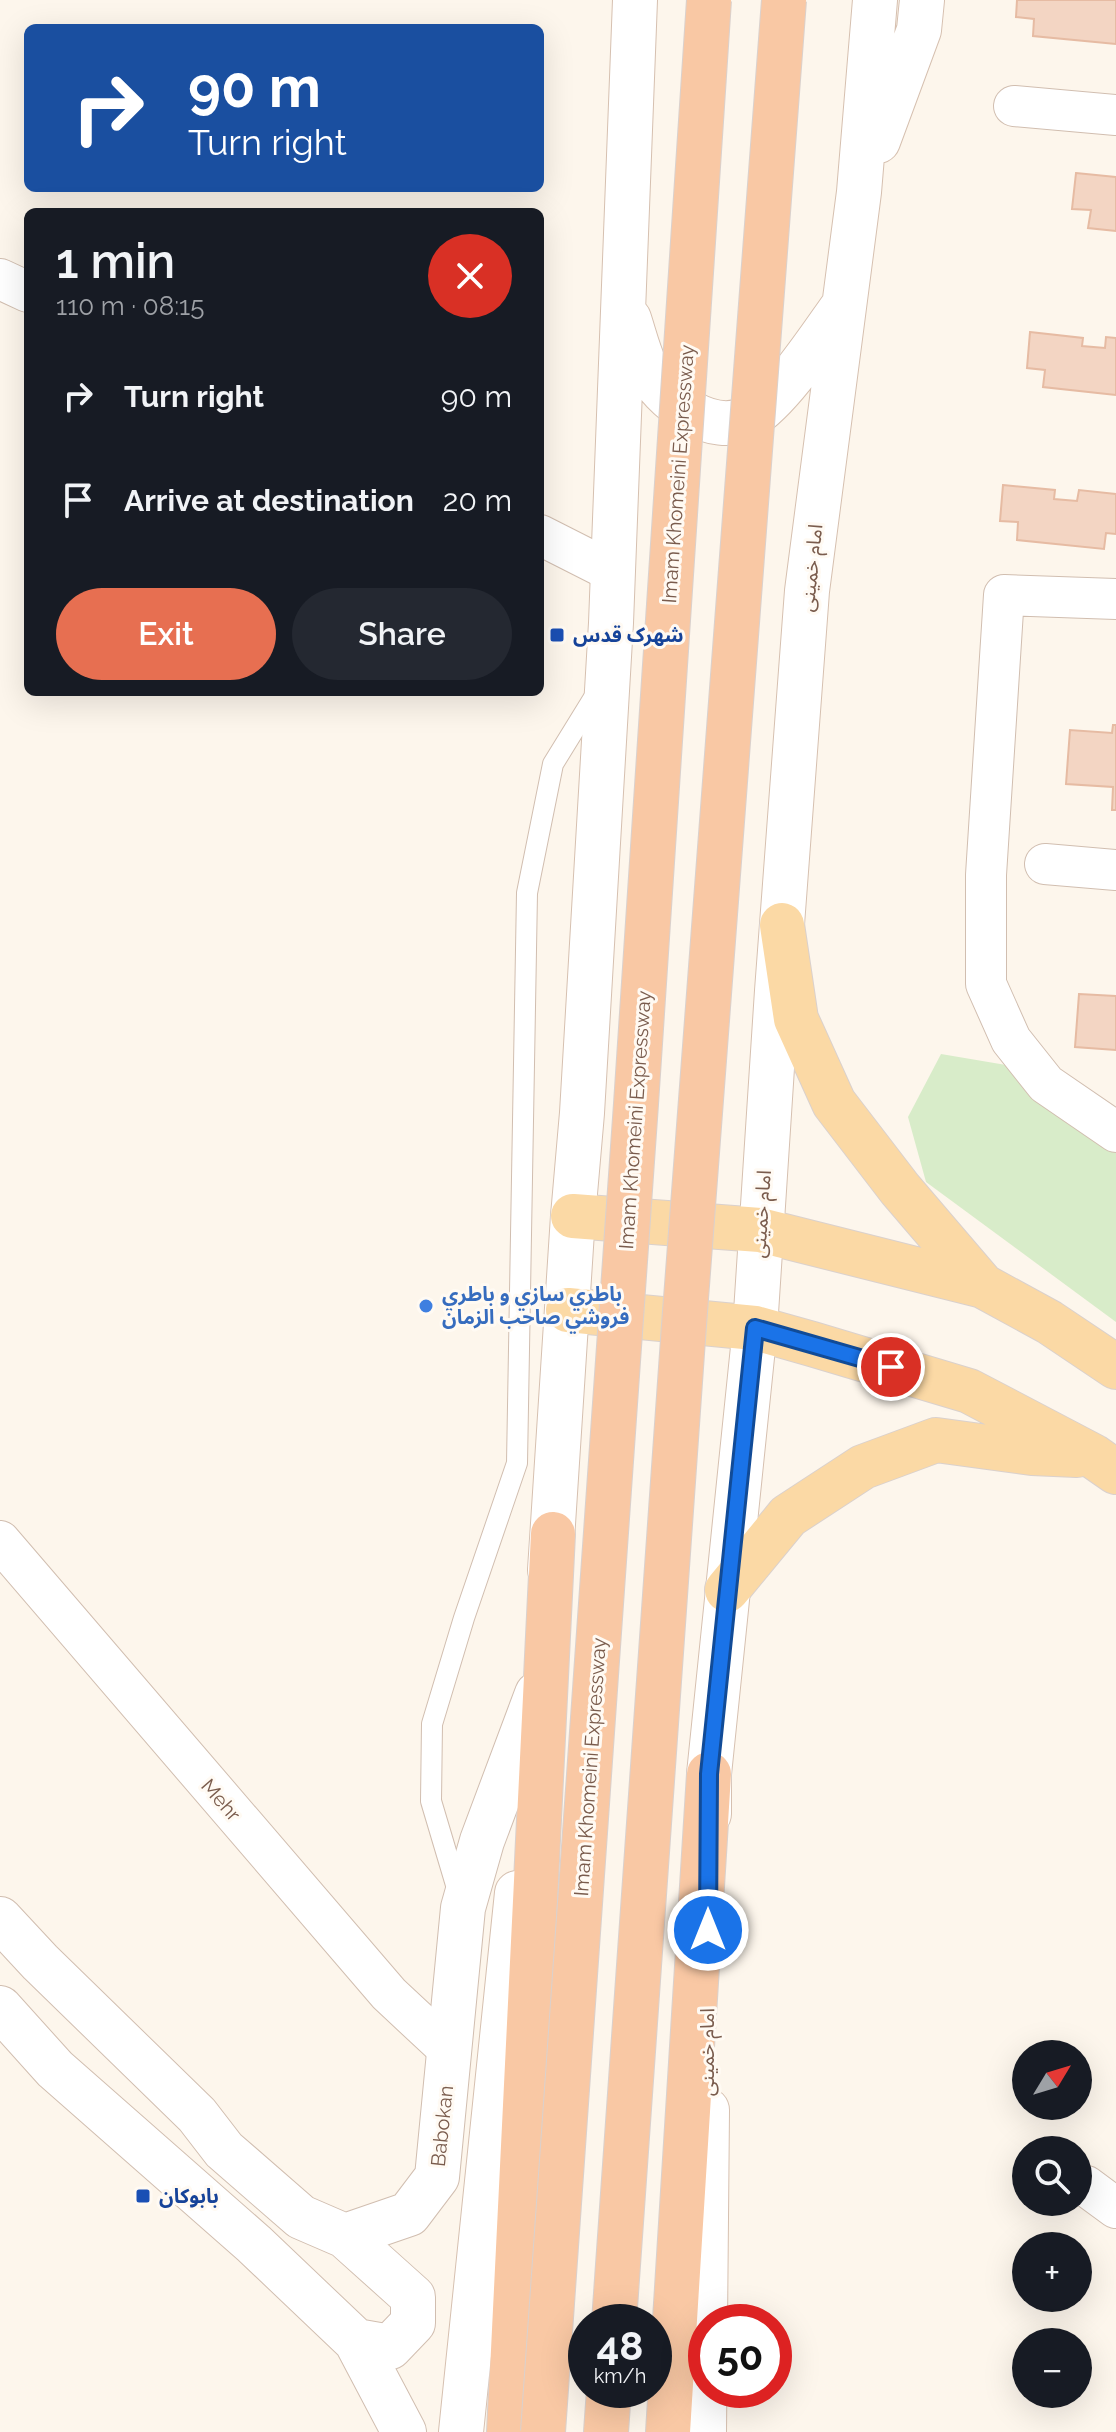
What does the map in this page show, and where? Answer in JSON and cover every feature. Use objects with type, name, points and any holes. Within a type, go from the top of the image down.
[{"type":"highway","name":"Imam Khomeini Expressway","points":[[543,2432],[709,0]]},
{"type":"highway","points":[[615,2304],[684,1325],[784,0]]},
{"type":"highway","points":[[509,2432],[553,1534]]},
{"type":"highway","points":[[668,2432],[709,1774]]},
{"type":"highway","points":[[606,2432],[608,2408]]},
{"type":"main road","points":[[461,2432],[553,1534],[608,674],[635,0]]},
{"type":"main road","name":"امام خمینی","points":[[704,2432],[709,1774],[755,1328],[807,591],[859,192],[875,0]]},
{"type":"main road","points":[[859,192],[919,30],[922,0]]},
{"type":"main road","points":[[624,306],[646,367],[669,397],[714,422],[731,423],[750,417],[767,404],[843,307]]},
{"type":"main road","points":[[782,925],[796,1019],[834,1103],[900,1189],[983,1286]]},
{"type":"main road","points":[[573,1216],[760,1230],[983,1286],[1049,1322],[1116,1367]]},
{"type":"main road","points":[[568,1310],[755,1328],[969,1391],[1104,1464]]},
{"type":"main road","points":[[727,1590],[788,1516],[863,1467],[936,1440],[1104,1464]]},
{"type":"main road","name":"Babokan","points":[[345,2236],[409,2214],[437,2177],[463,1908],[482,1841],[537,1694]]},
{"type":"main road","points":[[0,1919],[197,2115],[224,2150],[301,2217],[345,2236],[413,2297],[413,2323],[390,2347],[356,2341]]},
{"type":"main road","points":[[0,2008],[55,2069],[254,2244],[356,2341],[404,2432]]},
{"type":"street","points":[[1014,106],[1116,115]]},
{"type":"street","points":[[0,279],[24,290]]},
{"type":"street","points":[[544,537],[613,572]]},
{"type":"street","points":[[1116,599],[1004,595],[986,875],[986,984],[1011,1040],[1046,1084],[1116,1132]]},
{"type":"street","points":[[1045,864],[1116,870]]},
{"type":"street","name":"Mehr","points":[[0,1541],[389,1994],[449,2050]]},
{"type":"lane","points":[[463,1908],[431,1801],[432,1724],[517,1463],[527,893],[553,764],[608,674]]},
{"type":"green space","points":[[941,1054],[1006,1065],[1116,1138],[1116,1322],[926,1182],[908,1117]]},
{"type":"building","points":[[1017,0],[1116,0],[1116,44],[1033,36],[1034,19],[1016,17]]},
{"type":"building","points":[[1076,173],[1116,177],[1116,231],[1088,228],[1091,210],[1072,209]]},
{"type":"building","points":[[1030,332],[1083,338],[1082,346],[1105,348],[1106,337],[1116,338],[1116,395],[1043,387],[1045,370],[1027,368]]},
{"type":"building","points":[[1003,485],[1055,490],[1054,499],[1077,501],[1079,490],[1116,494],[1116,534],[1106,533],[1104,549],[1017,540],[1018,522],[1000,521]]},
{"type":"building","points":[[1113,725],[1116,725],[1116,810],[1112,810],[1113,787],[1066,784],[1070,730],[1112,733]]},
{"type":"building","points":[[1079,994],[1116,996],[1116,1050],[1075,1047]]},
{"type":"place","name":"شهرک قدس","points":[[557,635]]},
{"type":"place","name":"باطري سازي و باطري فروشي صاحب الزمان","points":[[426,1306]]},
{"type":"place","name":"بابوکان","points":[[143,2196]]},
{"type":"route","points":[[708,1930],[709,1774],[755,1328],[891,1367]]}]
